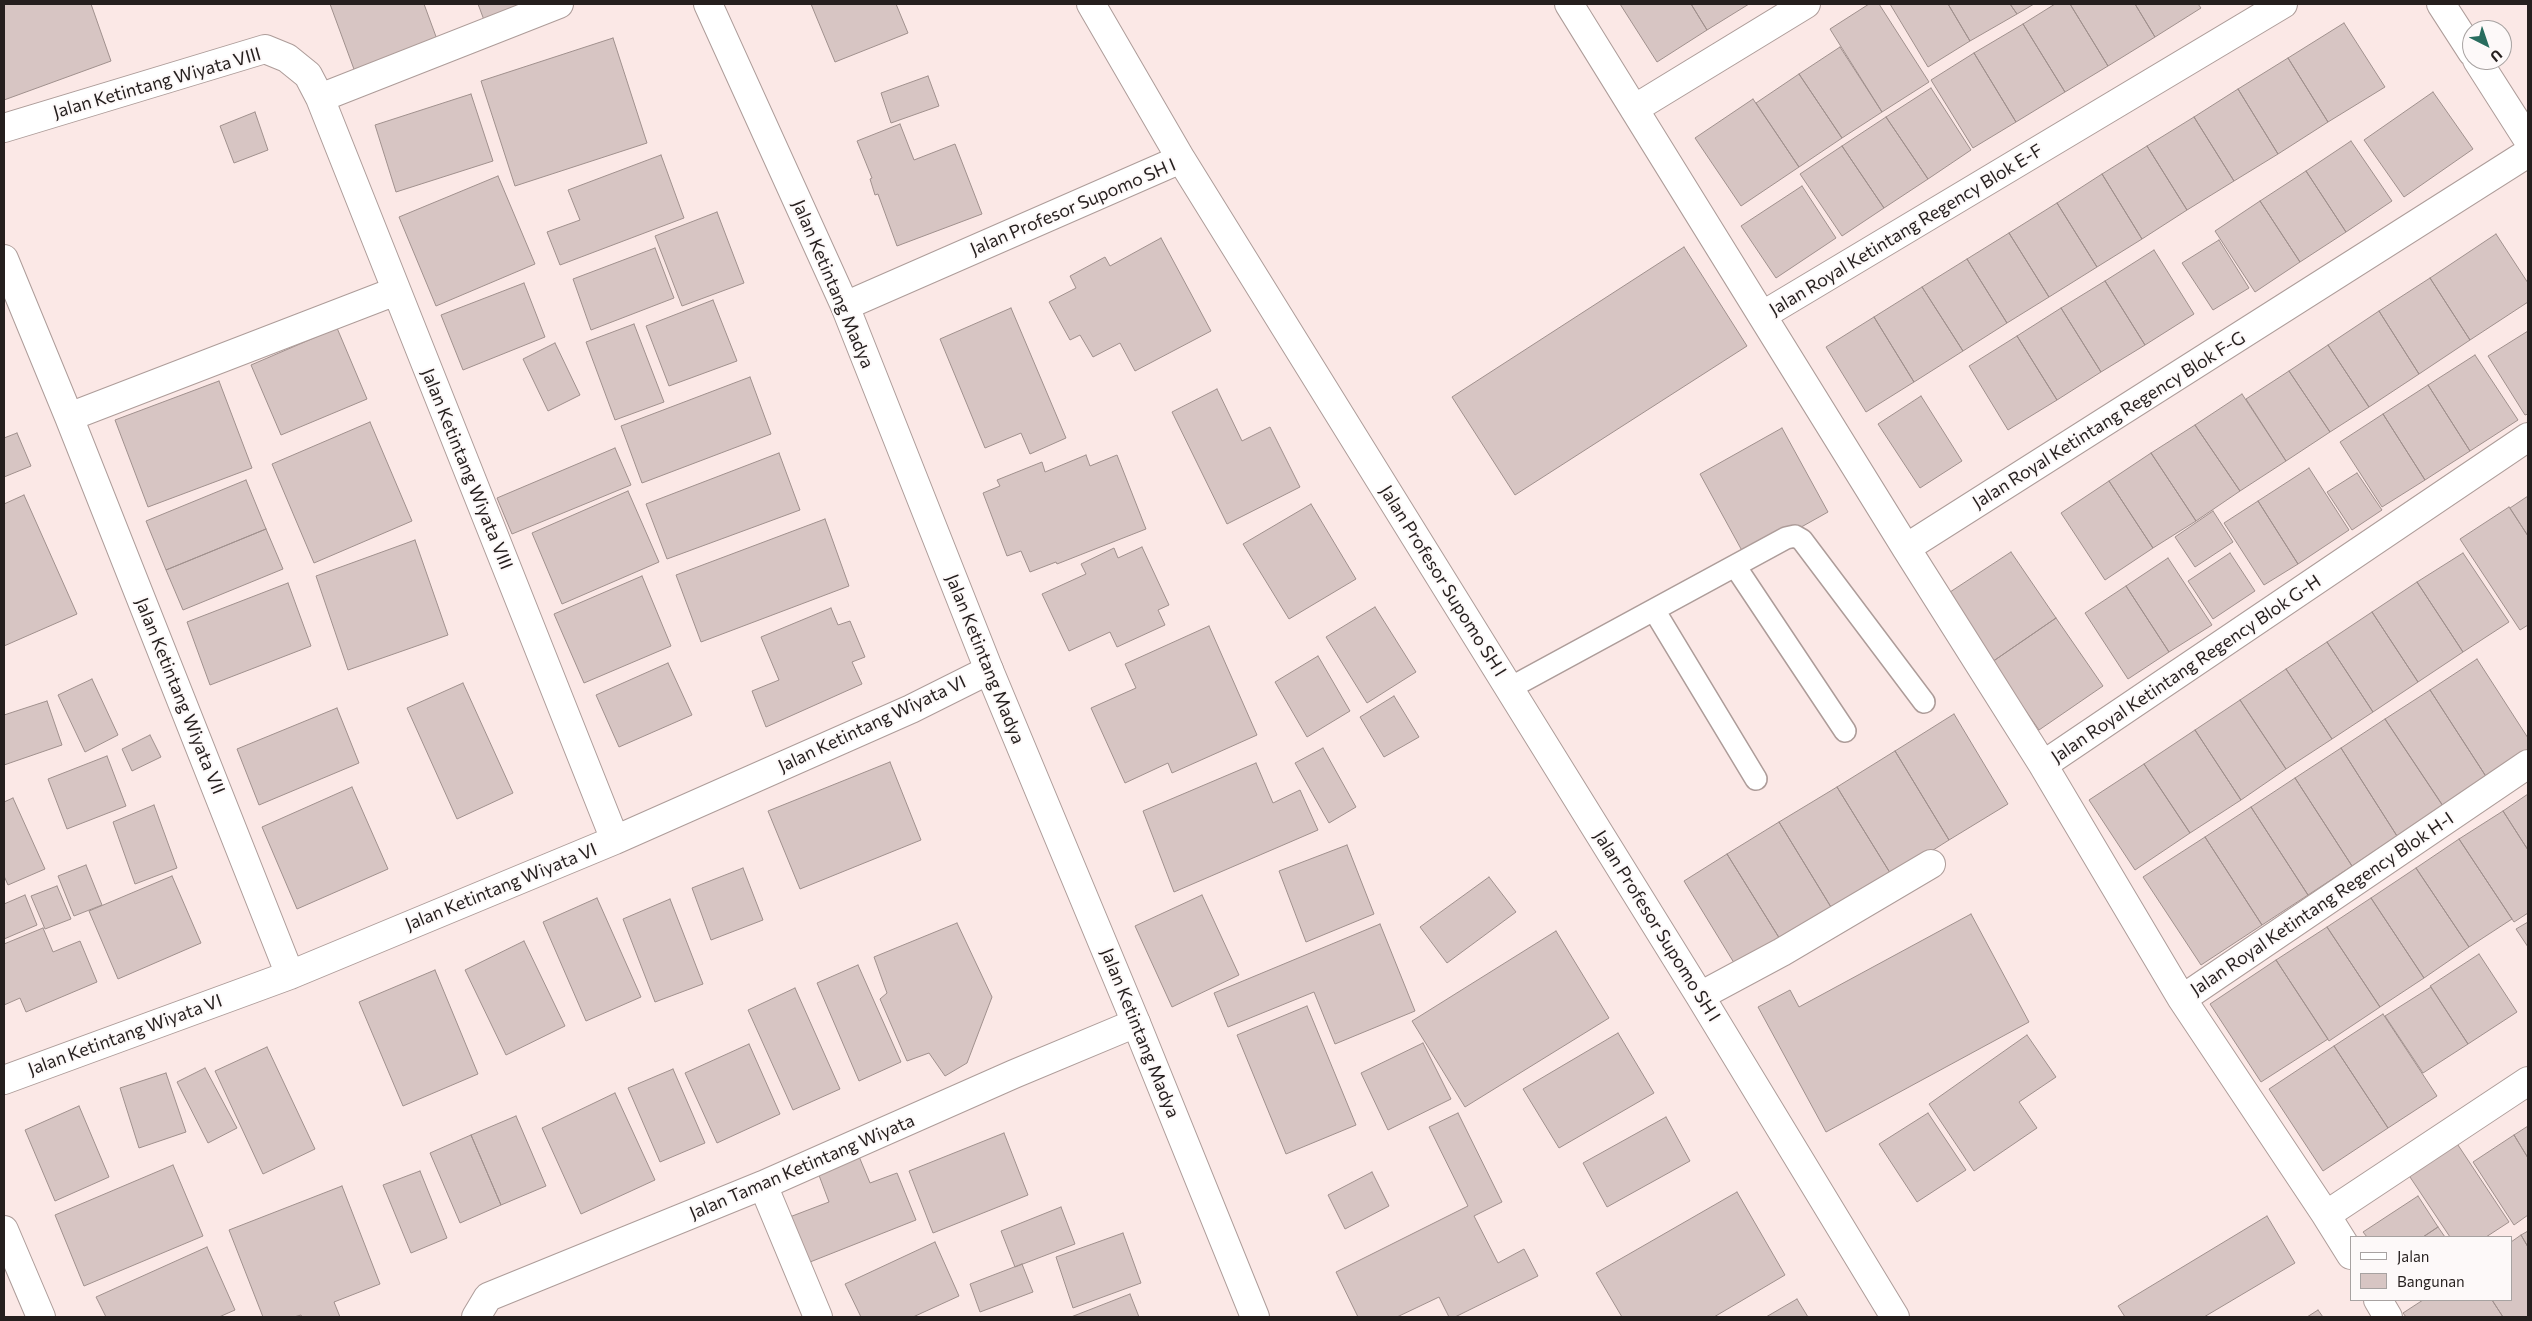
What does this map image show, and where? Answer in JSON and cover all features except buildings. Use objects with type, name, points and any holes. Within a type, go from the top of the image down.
[{"type":"street","points":[[320,98],[559,4]]},
{"type":"street","name":"Jalan Ketintang Madya","points":[[708,4],[845,306],[989,670],[1136,1023],[1255,1317]]},
{"type":"street","points":[[1091,4],[1182,159]]},
{"type":"street","points":[[1569,4],[1763,315]]},
{"type":"street","points":[[1634,109],[1806,4]]},
{"type":"street","name":"Jalan Royal Ketintang Regency Blok E-F","points":[[1906,548],[1763,315],[2283,4]]},
{"type":"street","points":[[2441,4],[2462,37]]},
{"type":"street","name":"Jalan Ketintang Wiyata VIII","points":[[4,128],[265,49],[287,58],[308,76],[320,98],[614,840]]},
{"type":"street","points":[[2483,70],[2528,140]]},
{"type":"street","name":"Jalan Royal Ketintang Regency Blok F-G","points":[[1906,548],[2528,153]]},
{"type":"street","name":"Jalan Profesor Supomo SH I","points":[[845,306],[1182,159],[1700,996],[1895,1317]]},
{"type":"street","name":"Jalan Ketintang Wiyata VII","points":[[4,259],[290,974]]},
{"type":"street","points":[[69,418],[396,291]]},
{"type":"street","name":"Jalan Royal Ketintang Regency Blok G-H","points":[[2182,999],[2044,766],[2528,437]]},
{"type":"street","points":[[1906,548],[2044,766]]},
{"type":"street","name":"Jalan Ketintang Wiyata VI","points":[[4,1080],[290,974],[614,840],[911,708],[989,670]]},
{"type":"street","name":"Jalan Royal Ketintang Regency Blok H-I","points":[[2350,1253],[2182,999],[2528,764]]},
{"type":"street","points":[[1700,996],[1782,952],[1932,864]]},
{"type":"street","name":"Jalan Taman Ketintang Wiyata","points":[[476,1317],[488,1298],[763,1185],[1014,1074],[1136,1023]]},
{"type":"street","points":[[2326,1215],[2528,1081]]},
{"type":"street","points":[[763,1185],[818,1317]]},
{"type":"street","points":[[4,1230],[41,1317]]},
{"type":"street","points":[[2379,1301],[2388,1317]]},
{"type":"lane","points":[[1510,688],[1786,538],[1795,536],[1802,540],[1924,702]]},
{"type":"lane","points":[[1735,566],[1845,731]]},
{"type":"lane","points":[[1654,610],[1756,779]]}]
